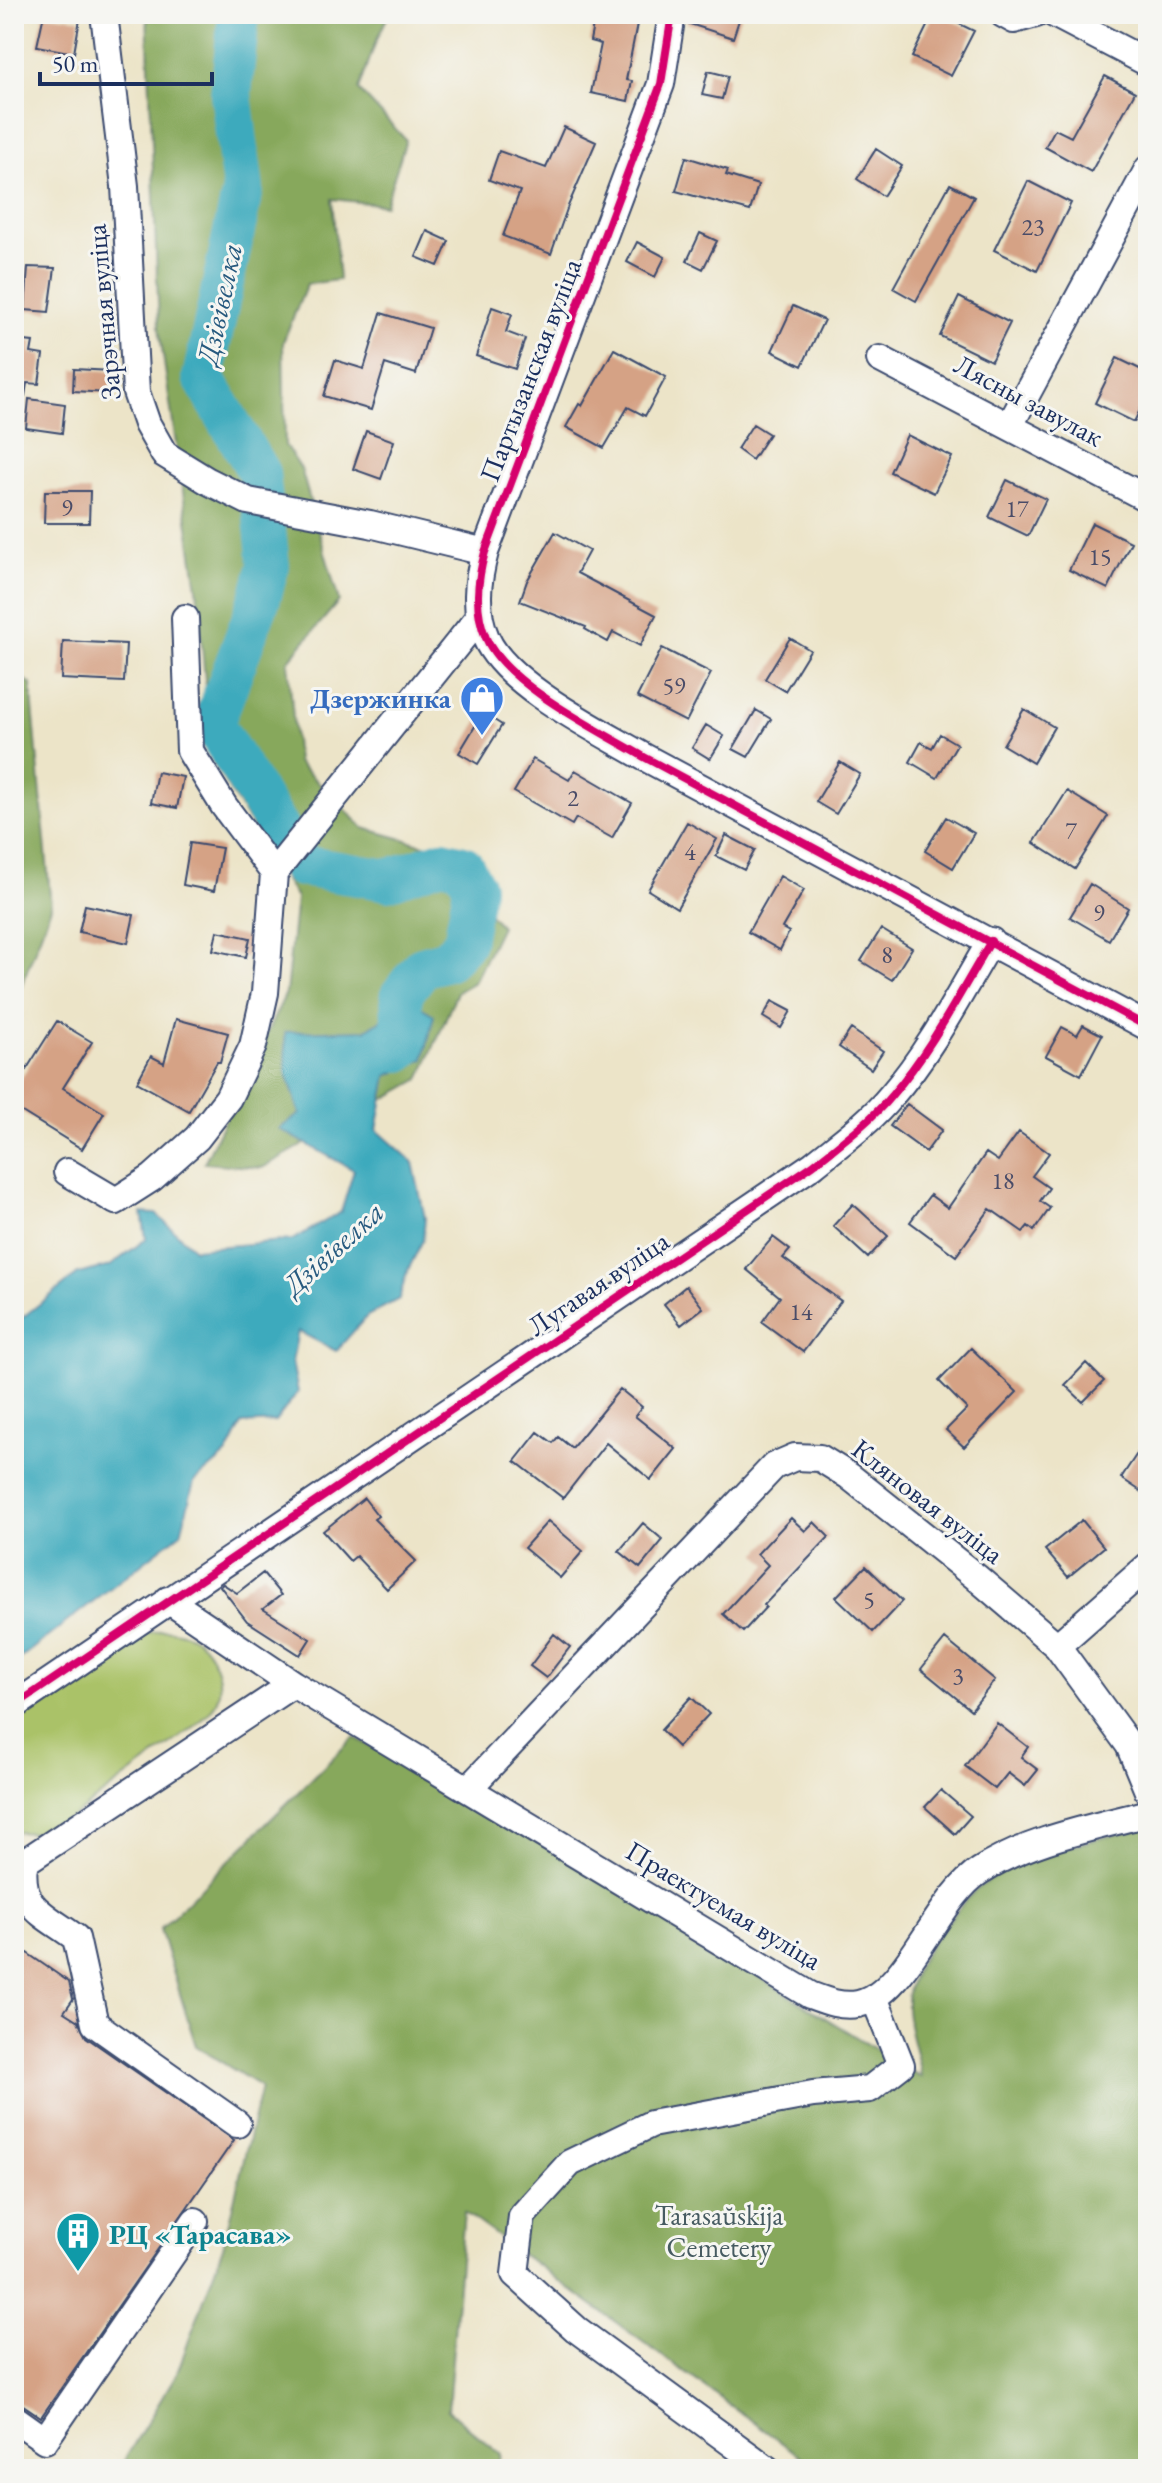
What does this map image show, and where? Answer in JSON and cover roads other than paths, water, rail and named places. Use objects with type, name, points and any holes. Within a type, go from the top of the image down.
[{"type":"street","name":"Зарэчная вуліца","points":[[104,14],[125,186],[136,392],[147,424],[164,454],[208,481],[262,504],[370,524],[485,552]]},
{"type":"street","name":"Партызанская вуліца","points":[[672,14],[661,84],[485,552],[478,579],[479,617],[487,640],[501,661],[526,684],[567,712],[644,757],[991,941]]},
{"type":"street","points":[[1003,14],[1014,20],[1036,14]]},
{"type":"street","points":[[1054,14],[1148,63]]},
{"type":"street","points":[[1010,425],[1148,169]]},
{"type":"street","name":"Лясны завулак","points":[[880,359],[1148,499]]},
{"type":"street","points":[[67,1172],[116,1201],[152,1178],[197,1138],[228,1098],[253,1046],[265,993],[274,873],[479,617]]},
{"type":"street","points":[[185,618],[190,751],[224,806],[274,873]]},
{"type":"street","points":[[991,941],[1148,1027]]},
{"type":"street","name":"Лугавая вуліца","points":[[14,1706],[813,1165],[864,1124],[914,1067],[991,941]]},
{"type":"street","name":"Кляновая вуліца","points":[[469,1788],[774,1466],[795,1457],[820,1458],[849,1476],[1057,1646],[1129,1745],[1148,1791]]},
{"type":"street","points":[[1057,1646],[1148,1566]]},
{"type":"street","name":"Праектуемая вуліца","points":[[168,1600],[293,1684],[810,1995],[844,2005],[861,2003],[874,1997]]},
{"type":"street","points":[[237,2124],[95,2024],[76,1938],[30,1904],[22,1885],[19,1866],[293,1684]]},
{"type":"street","points":[[767,2469],[576,2329],[515,2274],[522,2216],[570,2163],[651,2124],[813,2094],[870,2089],[901,2065],[874,1997],[900,1974],[949,1903],[979,1871],[1044,1842],[1148,1813]]},
{"type":"street","points":[[14,2418],[45,2440],[195,2221]]},
{"type":"water","points":[[401,995],[434,1015],[424,1059],[387,1076],[377,1130],[413,1162],[425,1218],[423,1240],[407,1272],[399,1299],[367,1316],[336,1351],[298,1331],[292,1362],[298,1392],[275,1422],[242,1424],[227,1454],[194,1482],[181,1533],[14,1663],[14,1324],[78,1274],[110,1266],[146,1239],[142,1213],[156,1214],[194,1249],[292,1240],[341,1212],[354,1170],[279,1129],[300,1114],[286,1071],[285,1032],[366,1030],[384,1018]]},
{"type":"waterway","name":"Дзівівелка","points":[[239,14],[231,94],[243,189],[203,377],[259,473],[269,565],[260,598],[213,724],[284,838]]},
{"type":"waterway","name":"Дзівівелка","points":[[296,858],[301,866],[388,880],[442,861],[463,866],[474,887],[464,942],[447,960],[422,967],[401,995],[403,1048],[400,1051]]},
{"type":"place","name":"Дзержинка","points":[[482,737]]},
{"type":"place","name":"РЦ «Тарасава»","points":[[78,2273]]},
{"type":"park label","name":"Tarasaŭskija Cemetery","points":[[719,2231]]}]
